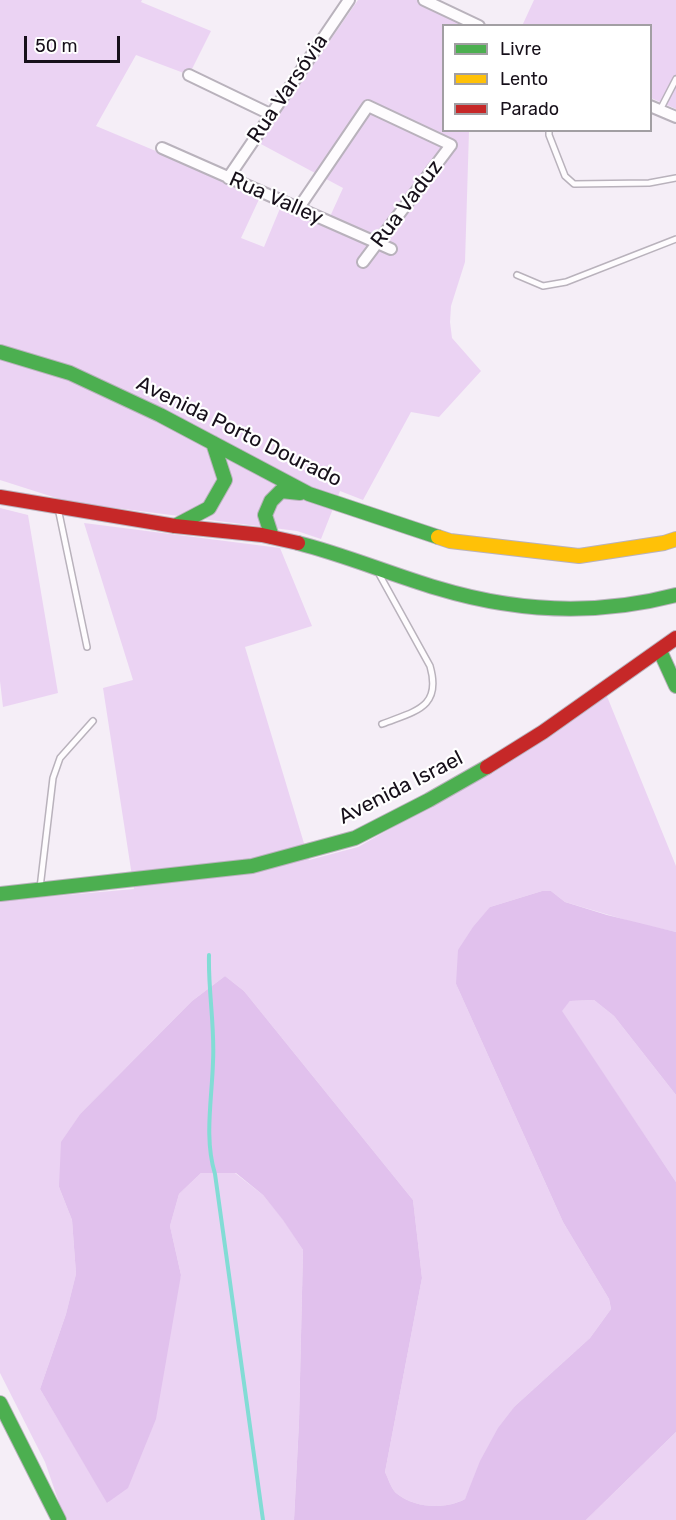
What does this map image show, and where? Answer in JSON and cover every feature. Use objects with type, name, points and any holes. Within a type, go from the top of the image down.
[{"type":"street","name":"Rua Varsóvia","points":[[228,177],[349,0]]},
{"type":"street","points":[[424,0],[475,24]]},
{"type":"street","points":[[189,75],[270,114]]},
{"type":"street","name":"Rua Vaduz","points":[[298,208],[368,106],[451,145],[363,262]]},
{"type":"street","points":[[655,108],[676,117]]},
{"type":"street","name":"Rua Valley","points":[[162,148],[391,249]]},
{"type":"street","name":"Avenida Porto Dourado","points":[[0,352],[70,374],[160,415],[309,494],[450,541],[579,556],[664,543],[676,538]]},
{"type":"street","points":[[175,526],[209,508],[225,480],[213,443]]},
{"type":"street","points":[[272,537],[265,515],[271,501],[281,491],[309,494]]},
{"type":"street","points":[[0,498],[24,500],[175,526],[252,532],[492,602],[541,609],[610,607],[653,602],[676,596]]},
{"type":"street","name":"Avenida Israel","points":[[0,894],[252,866],[355,838],[429,801],[489,766],[676,638]]},
{"type":"street","points":[[660,651],[676,686]]},
{"type":"street","points":[[0,1403],[55,1518]]},
{"type":"lane","points":[[655,108],[676,80]]},
{"type":"lane","points":[[549,132],[565,177],[574,184],[649,183],[676,178]]},
{"type":"lane","points":[[517,275],[543,286],[566,282],[676,239]]},
{"type":"lane","points":[[57,506],[87,647]]},
{"type":"lane","points":[[375,568],[430,666],[435,683],[432,698],[419,709],[382,724]]},
{"type":"lane","points":[[40,890],[53,778],[60,758],[93,721]]},
{"type":"shaded area","points":[[0,0],[142,0],[141,2],[211,31],[189,75],[136,55],[96,126],[261,195],[241,238],[264,247],[281,206],[328,221],[343,188],[259,143],[358,0],[421,0],[466,24],[442,24],[442,132],[469,132],[465,262],[451,306],[450,322],[452,338],[481,371],[439,417],[411,412],[363,500],[340,491],[321,539],[297,531],[69,502],[0,480]]},
{"type":"shaded area","points":[[534,0],[676,0],[676,109],[652,98],[652,24],[523,24]]},
{"type":"shaded area","points":[[0,508],[28,515],[58,693],[3,707],[0,681]]},
{"type":"shaded area","points":[[84,523],[280,548],[312,626],[245,647],[309,860],[358,847],[411,817],[604,689],[676,866],[676,932],[565,902],[551,891],[542,891],[490,907],[456,984],[563,1222],[609,1299],[611,1309],[590,1338],[515,1406],[465,1499],[457,1503],[430,1506],[412,1502],[396,1493],[385,1472],[422,1278],[413,1200],[244,991],[225,976],[192,1001],[81,1113],[59,1187],[72,1220],[76,1274],[66,1314],[40,1389],[108,1503],[181,1275],[170,1226],[179,1194],[201,1173],[235,1173],[263,1195],[283,1219],[303,1250],[294,1520],[65,1520],[45,1462],[0,1373],[0,901],[134,889],[103,688],[133,680]]},
{"type":"shaded area","points":[[542,891],[551,891],[565,902],[607,915],[676,932],[676,1095],[614,1016],[594,1000],[570,1001],[562,1011],[676,1182],[676,1432],[586,1520],[294,1520],[303,1250],[263,1195],[236,1173],[201,1173],[179,1194],[170,1226],[181,1275],[156,1419],[128,1488],[107,1503],[40,1389],[66,1314],[76,1274],[72,1220],[59,1187],[61,1142],[81,1113],[192,1001],[225,976],[244,991],[413,1200],[422,1278],[385,1472],[396,1493],[412,1502],[430,1506],[448,1505],[465,1499],[480,1461],[498,1428],[515,1406],[590,1338],[611,1309],[609,1299],[563,1222],[456,984],[458,950],[490,907]]},
{"type":"shaded area","points":[[594,1000],[614,1016],[676,1095],[676,1182],[561,1011],[570,1001]]},
{"type":"shaded area","points":[[676,1432],[676,1520],[586,1520]]},
{"type":"waterway","points":[[209,955],[213,1049],[210,1147],[263,1520]]},
{"type":"traffic: fast","points":[[0,352],[70,373],[160,415],[309,494],[438,537]]},
{"type":"traffic: fast","points":[[175,526],[209,508],[225,480],[213,443]]},
{"type":"traffic: fast","points":[[272,537],[265,515],[271,501],[281,491],[300,493]]},
{"type":"traffic: fast","points":[[298,543],[437,588],[496,602],[526,606],[586,608],[646,602],[676,595]]},
{"type":"traffic: fast","points":[[660,651],[676,686]]},
{"type":"traffic: fast","points":[[0,894],[252,866],[355,838],[487,767]]},
{"type":"traffic: fast","points":[[0,1403],[59,1520]]},
{"type":"traffic: slow","points":[[438,537],[450,541],[579,556],[664,543],[676,539]]},
{"type":"traffic: jam","points":[[0,497],[175,526],[262,535],[298,543]]},
{"type":"traffic: jam","points":[[487,767],[543,732],[676,638]]}]
